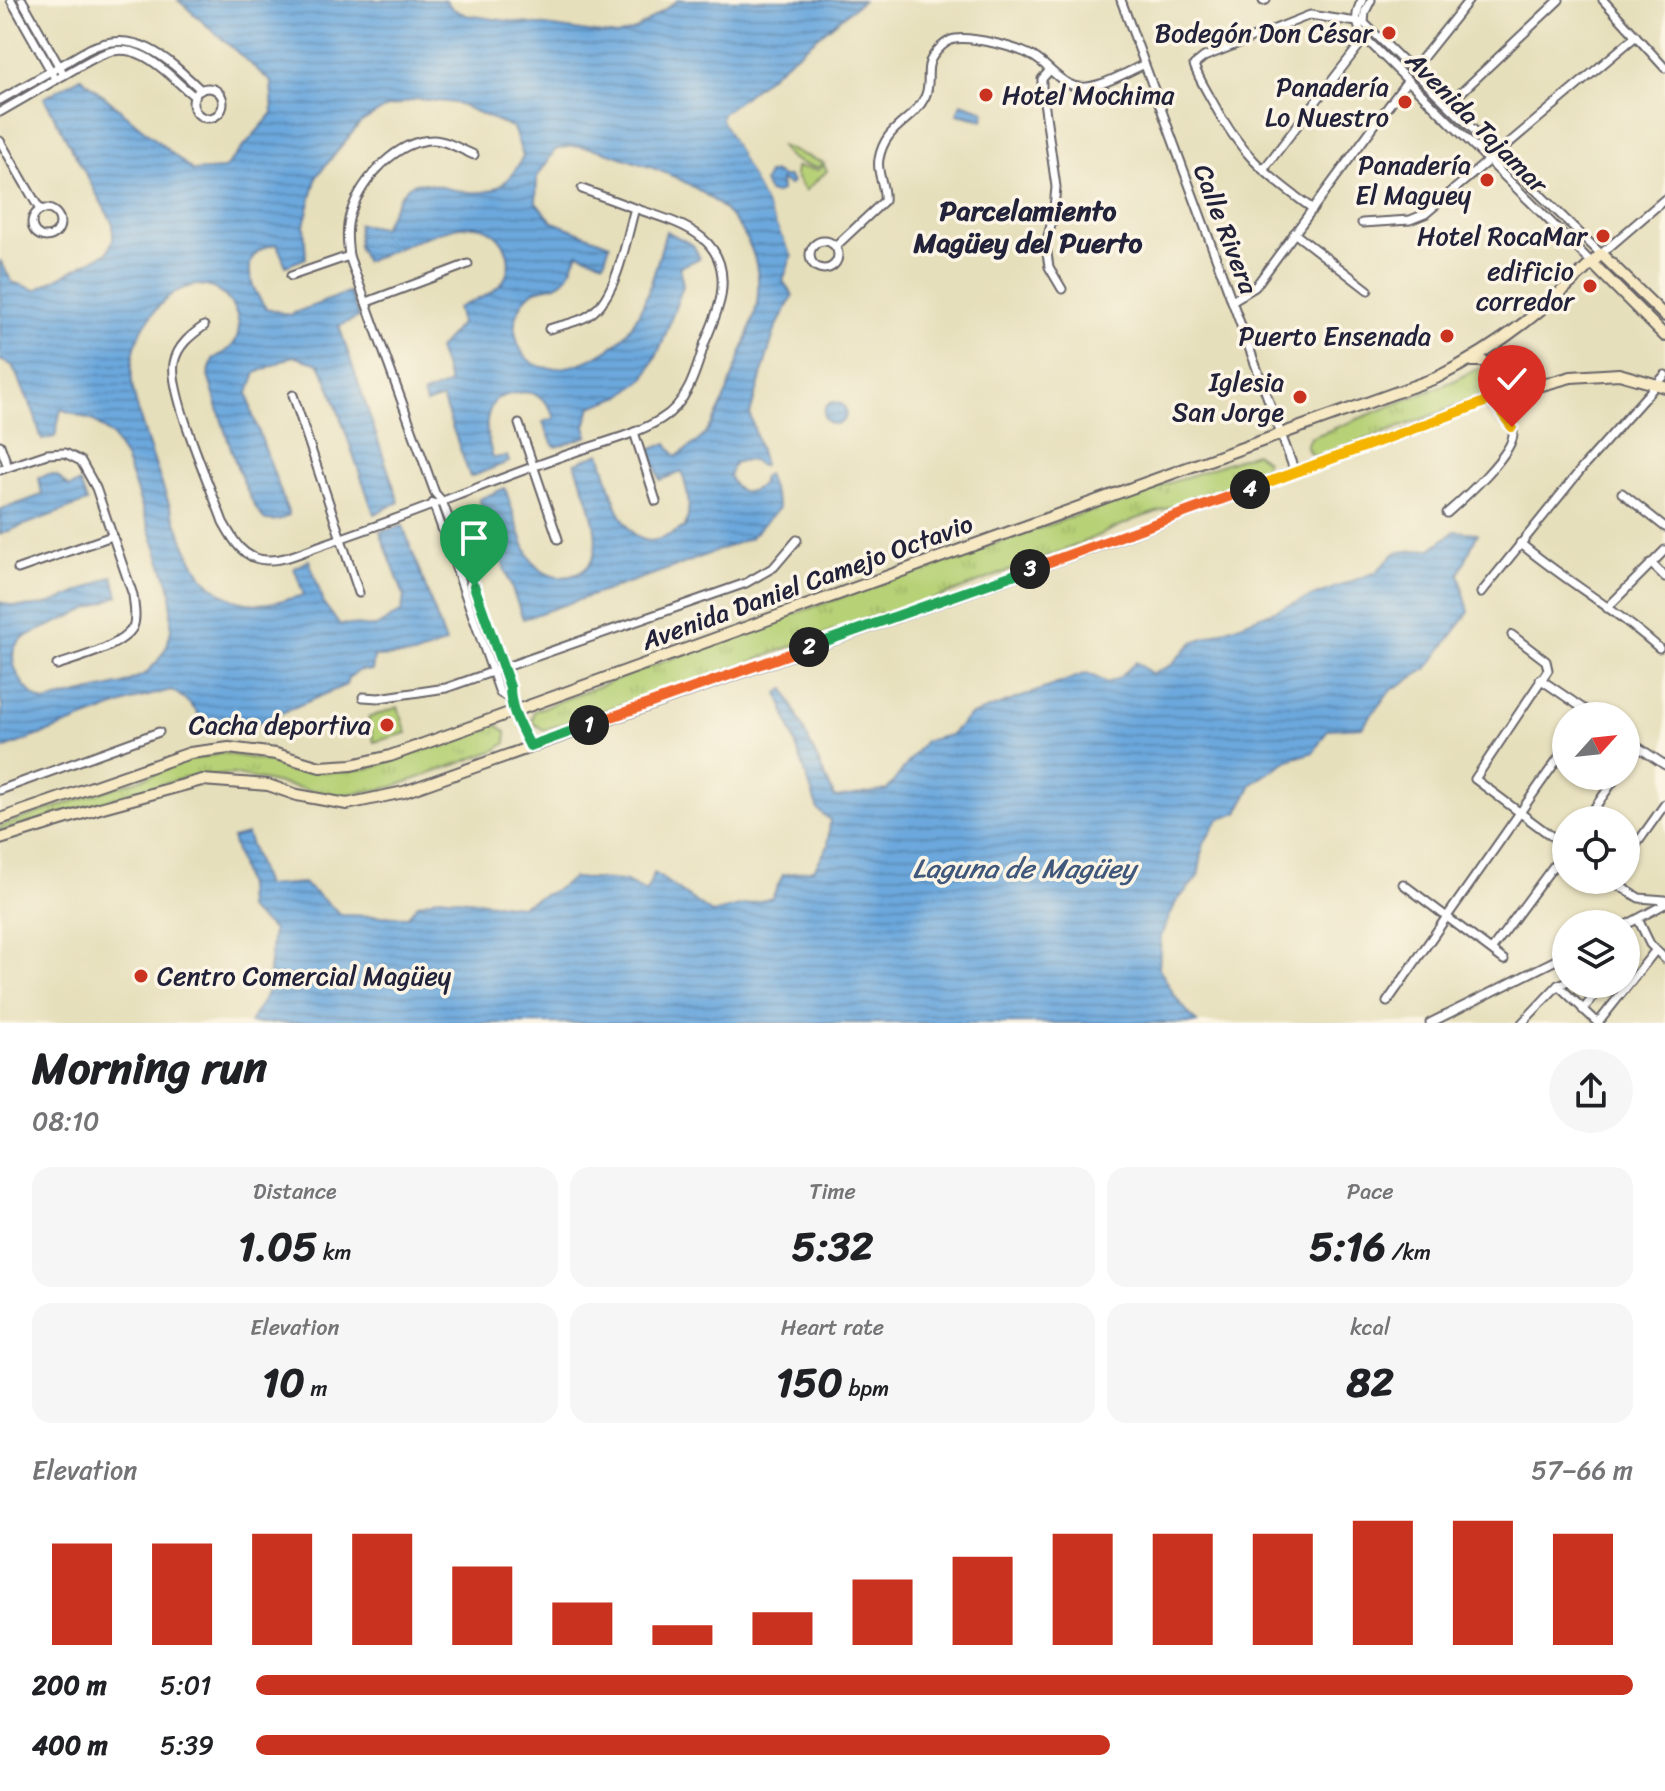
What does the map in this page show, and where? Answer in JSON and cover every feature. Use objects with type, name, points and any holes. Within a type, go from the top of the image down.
[{"type":"main road","name":"Avenida Daniel Camejo Octavio","points":[[0,819],[190,753],[229,748],[276,754],[320,767],[352,765],[390,756],[1436,378],[1468,362],[1550,304],[1601,254]]},
{"type":"main road","points":[[1601,254],[1665,316]]},
{"type":"main road","points":[[1592,263],[1665,336]]},
{"type":"main road","points":[[1468,362],[1482,361],[1494,366],[1502,384],[1494,399]]},
{"type":"main road","points":[[0,839],[202,780],[268,785],[297,795],[347,804],[404,792],[1095,546],[1494,399],[1571,377],[1619,374],[1663,382]]},
{"type":"street","name":"Calle Rivera","points":[[1121,0],[1295,472]]},
{"type":"street","points":[[1360,24],[1356,13],[1362,0]]},
{"type":"street","points":[[1360,24],[1371,0]]},
{"type":"street","points":[[1413,70],[1469,0]]},
{"type":"street","points":[[1449,104],[1559,0]]},
{"type":"street","points":[[1603,0],[1665,68]]},
{"type":"street","points":[[56,80],[12,3],[22,1],[64,75]]},
{"type":"street","points":[[1313,209],[1263,170],[1241,148],[1226,126],[1195,68],[1195,62],[1310,15],[1360,24]]},
{"type":"street","name":"Avenida Tajamar","points":[[1360,24],[1365,38],[1592,263]]},
{"type":"street","name":"Avenida Tajamar","points":[[1360,24],[1449,104],[1601,254]]},
{"type":"street","points":[[1362,223],[1410,220],[1425,214],[1636,36]]},
{"type":"street","points":[[1263,170],[1365,38]]},
{"type":"street","points":[[836,246],[884,201],[878,167],[881,149],[893,128],[924,100],[930,81],[929,63],[941,46],[952,39],[969,39],[1030,54],[1063,81],[1075,86],[1087,87],[1143,65]]},
{"type":"street","points":[[0,100],[92,48],[130,41],[150,47],[201,90]]},
{"type":"street","points":[[0,112],[104,53],[117,50],[146,56],[195,97]]},
{"type":"street","points":[[1050,70],[1042,79],[1042,87],[1057,195],[1046,243],[1049,267],[1062,289]]},
{"type":"street","points":[[1232,301],[1255,287],[1407,81]]},
{"type":"street","points":[[211,88],[219,93],[223,107],[217,115],[208,118],[199,115],[194,107],[195,97],[201,90],[211,88]]},
{"type":"street","points":[[474,155],[437,140],[417,141],[398,151],[381,166],[352,209],[347,228],[349,256],[435,493],[442,501],[504,667],[513,712],[530,746]]},
{"type":"street","points":[[0,141],[40,210]]},
{"type":"street","points":[[204,326],[187,338],[174,361],[174,386],[223,522],[233,540],[242,551],[267,561],[341,539],[634,432],[670,412],[690,387],[721,298],[717,259],[710,246],[698,233],[674,220],[582,189]]},
{"type":"street","points":[[1601,254],[1665,199]]},
{"type":"street","points":[[549,329],[587,317],[605,301],[618,270],[635,208]]},
{"type":"street","points":[[51,209],[59,216],[60,227],[53,236],[42,237],[33,229],[32,218],[40,210],[51,209]]},
{"type":"street","points":[[1294,233],[1368,290]]},
{"type":"street","points":[[828,241],[836,246],[836,264],[828,269],[815,266],[810,257],[815,244],[828,241]]},
{"type":"street","points":[[291,276],[349,256]]},
{"type":"street","points":[[367,302],[468,264]]},
{"type":"street","points":[[1481,593],[1583,467],[1663,382]]},
{"type":"street","points":[[293,395],[359,593]]},
{"type":"street","points":[[1447,513],[1505,452],[1513,435],[1512,427],[1494,399]]},
{"type":"street","points":[[519,424],[558,539]]},
{"type":"street","points":[[634,432],[656,501]]},
{"type":"street","points":[[0,445],[4,468],[47,454],[65,453],[81,461],[96,488],[133,595],[133,627],[119,640],[57,665]]},
{"type":"street","points":[[435,493],[433,505],[492,671],[500,693],[509,698]]},
{"type":"street","points":[[1622,493],[1665,527]]},
{"type":"street","points":[[18,569],[112,536]]},
{"type":"street","points":[[363,697],[379,698],[446,688],[746,583],[774,567],[797,540]]},
{"type":"street","points":[[1520,543],[1550,568],[1638,629],[1659,648]]},
{"type":"street","points":[[1607,608],[1665,550]]},
{"type":"street","points":[[1651,563],[1665,577]]},
{"type":"street","points":[[1512,635],[1546,661],[1548,670],[1476,776],[1478,782],[1552,837]]},
{"type":"street","points":[[1540,679],[1573,702]]},
{"type":"street","points":[[0,790],[159,732]]},
{"type":"street","points":[[1640,749],[1665,765]]},
{"type":"street","points":[[1387,1002],[1552,767]]},
{"type":"street","points":[[1640,839],[1665,804]]},
{"type":"street","points":[[1492,949],[1552,867]]},
{"type":"street","points":[[1403,884],[1504,960]]},
{"type":"street","points":[[1630,894],[1665,902]]},
{"type":"street","points":[[1640,918],[1665,902]]},
{"type":"street","points":[[1640,923],[1655,951],[1665,959]]},
{"type":"street","points":[[1573,998],[1598,1023],[1655,951]]},
{"type":"street","points":[[1430,1023],[1552,962]]},
{"type":"street","points":[[1522,1023],[1552,994]]},
{"type":"street","points":[[1583,1010],[1592,998]]},
{"type":"green space","points":[[780,146],[824,163],[820,167],[803,164],[792,159]]},
{"type":"green space","points":[[824,165],[827,171],[805,191],[795,175],[796,167],[818,170]]},
{"type":"green space","points":[[1478,368],[1493,369],[1498,383],[1491,394],[1318,457],[1311,455],[1306,446],[1310,438],[1456,380]]},
{"type":"green space","points":[[1255,453],[1266,461],[1261,477],[1133,520],[1077,545],[932,600],[859,621],[734,668],[544,730],[532,722],[534,711],[728,637]]},
{"type":"green space","name":"Cacha deportiva","points":[[398,707],[407,733],[374,742],[368,718]]},
{"type":"green space","points":[[495,723],[506,732],[506,743],[496,750],[393,787],[338,796],[233,774],[188,777],[0,831],[0,826],[149,776],[184,761],[223,753],[325,772],[372,768]]},
{"type":"water","points":[[178,0],[445,0],[453,9],[466,15],[617,36],[635,30],[678,0],[863,0],[723,114],[722,119],[792,255],[783,281],[793,295],[775,330],[750,414],[764,465],[747,460],[734,463],[729,476],[738,489],[746,492],[761,485],[767,474],[779,508],[750,538],[523,619],[479,499],[505,488],[533,563],[558,577],[580,572],[591,562],[595,531],[575,463],[600,453],[623,519],[640,538],[650,541],[663,538],[685,527],[688,500],[682,472],[660,480],[650,450],[667,443],[676,457],[702,437],[716,417],[756,310],[758,275],[752,251],[726,211],[685,182],[597,149],[566,147],[555,150],[537,177],[536,203],[553,222],[610,244],[604,262],[578,253],[564,280],[534,291],[523,303],[516,318],[516,336],[525,356],[536,365],[549,368],[578,364],[606,351],[627,333],[642,306],[666,231],[693,245],[700,258],[680,267],[683,286],[662,344],[645,378],[621,396],[591,407],[585,426],[588,436],[557,447],[553,445],[543,422],[555,418],[544,401],[531,393],[506,395],[496,399],[491,407],[487,428],[493,458],[507,456],[509,462],[470,477],[442,398],[426,404],[423,394],[450,384],[438,349],[461,323],[457,308],[485,296],[500,285],[508,267],[506,248],[494,233],[485,228],[463,227],[404,245],[365,262],[358,246],[358,224],[382,228],[401,194],[415,183],[475,192],[496,188],[515,171],[523,156],[513,128],[456,103],[417,99],[385,108],[360,123],[317,176],[304,225],[306,258],[286,266],[277,244],[256,254],[250,270],[254,289],[266,308],[289,315],[349,292],[359,317],[339,326],[399,502],[374,514],[319,364],[293,356],[256,373],[248,393],[252,413],[289,515],[278,520],[265,520],[240,473],[208,376],[213,359],[232,346],[239,330],[234,309],[221,293],[212,288],[201,285],[184,288],[157,308],[137,341],[132,382],[141,422],[173,514],[195,564],[214,588],[233,599],[254,604],[304,595],[294,568],[309,560],[324,604],[339,624],[376,627],[402,611],[404,596],[380,532],[403,526],[446,643],[416,655],[374,657],[372,671],[360,670],[348,678],[346,685],[240,731],[208,731],[193,707],[171,690],[136,699],[0,750],[0,602],[28,607],[43,605],[113,576],[118,596],[24,637],[15,647],[14,663],[20,679],[31,693],[44,702],[123,684],[145,674],[167,646],[171,630],[171,591],[125,458],[112,436],[94,421],[61,409],[55,437],[42,440],[33,410],[12,365],[0,360],[0,260],[12,282],[36,290],[108,252],[113,239],[113,224],[44,98],[81,77],[193,171],[224,169],[273,113],[271,82]]},
{"type":"water","points":[[961,103],[985,111],[983,120],[957,114]]},
{"type":"water","points":[[774,172],[789,177],[792,183],[789,185],[780,180],[781,191],[775,194],[768,192],[764,182],[768,174]]},
{"type":"water","points":[[835,402],[843,405],[846,413],[843,421],[835,424],[827,421],[824,413],[827,405]]},
{"type":"water","points":[[49,474],[57,476],[69,487],[80,483],[87,502],[0,534],[0,510],[42,495],[39,478]]},
{"type":"water","name":"Laguna de Magüey","points":[[1455,531],[1478,533],[1459,574],[1469,612],[1427,669],[1390,691],[1362,727],[1328,729],[1314,752],[1288,760],[1252,784],[1238,813],[1218,820],[1204,843],[1198,877],[1176,902],[1161,936],[1159,968],[1176,998],[1197,1023],[250,1023],[267,993],[273,930],[247,909],[246,886],[232,838],[247,834],[265,886],[303,883],[342,915],[407,917],[418,904],[440,897],[520,906],[573,878],[624,881],[646,892],[654,873],[712,913],[772,898],[783,875],[814,869],[828,846],[830,820],[818,810],[778,693],[785,689],[835,798],[887,790],[925,741],[950,735],[969,716],[1087,673],[1107,683],[1119,678],[1136,662],[1152,674],[1170,666],[1193,642],[1376,572],[1396,552],[1431,549]]},
{"type":"pier","points":[[743,98],[725,119],[796,255],[792,255],[722,119],[723,114]]},
{"type":"place","name":"Bodegón Don César","points":[[1389,33]]},
{"type":"place","name":"Hotel Mochima","points":[[986,95]]},
{"type":"place","name":"Panadería Lo Nuestro","points":[[1405,102]]},
{"type":"place","name":"Panadería El Maguey","points":[[1487,180]]},
{"type":"place","name":"Hotel RocaMar","points":[[1603,236]]},
{"type":"place","name":"edificio corredor","points":[[1590,286]]},
{"type":"place","name":"Puerto Ensenada","points":[[1447,336]]},
{"type":"place","name":"Iglesia San Jorge","points":[[1300,397]]},
{"type":"place","name":"Cacha deportiva","points":[[387,725]]},
{"type":"place","name":"Centro Comercial Magüey","points":[[141,976]]},
{"type":"district","name":"Parcelamiento Magüey del Puerto","points":[[1028,226]]},
{"type":"route","points":[[474,586],[504,667],[513,712],[530,746],[1107,542],[1492,399],[1512,427]]}]
